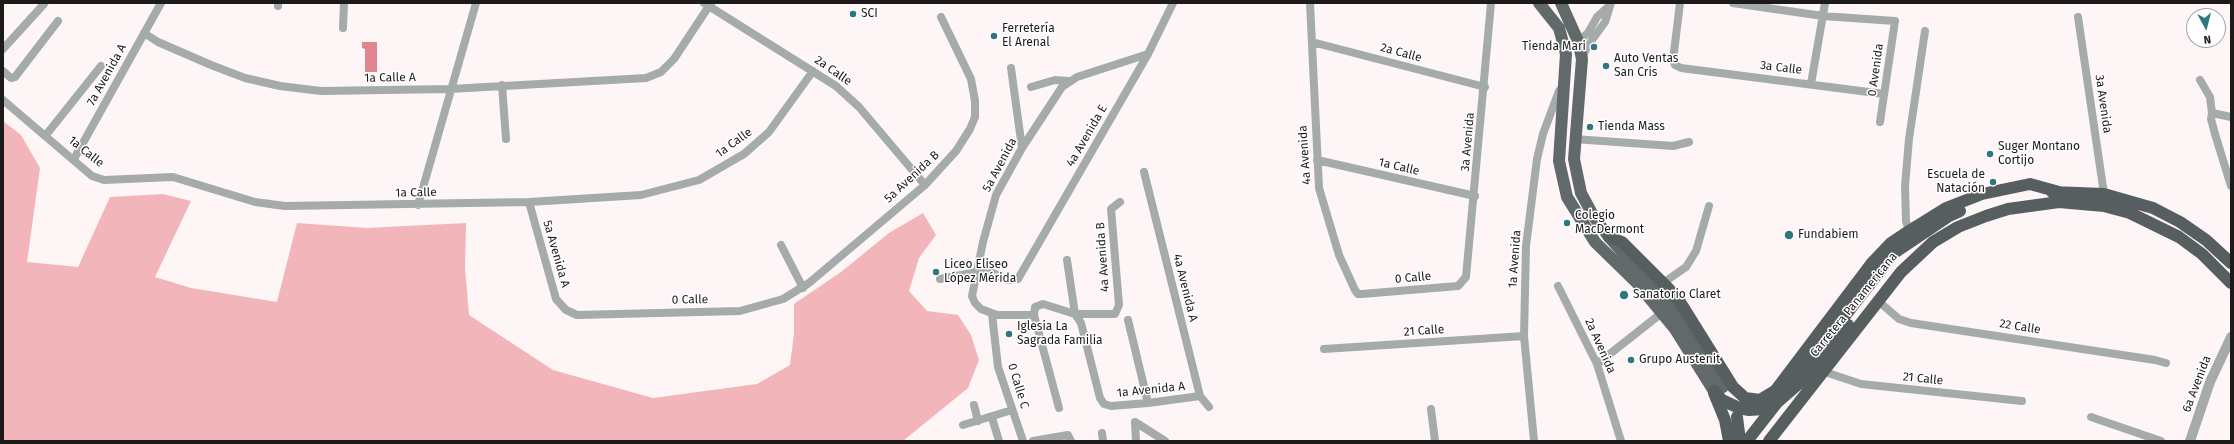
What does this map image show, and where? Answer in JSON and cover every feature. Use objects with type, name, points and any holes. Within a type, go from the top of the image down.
[{"type":"highway","points":[[1609,237],[1622,242],[1663,282],[1680,302],[1734,387],[1745,398],[1760,400],[1775,391],[1871,264],[1891,243],[1908,231],[1946,208],[1982,194],[2030,184],[2059,192]]},
{"type":"highway","name":"Carretera Panamericana","points":[[1747,441],[1894,253],[1949,216],[1978,203],[2023,192],[2104,194],[2153,208],[2180,222],[2206,240],[2231,263]]},
{"type":"highway","name":"Carretera Panamericana","points":[[1769,441],[1877,300],[1901,272],[1933,242],[1958,227],[2008,209],[2059,202],[2104,206],[2130,213],[2179,237],[2202,254],[2231,284]]},
{"type":"highway","points":[[1718,389],[1729,404],[1749,410],[1765,409],[1780,400],[1804,379],[1892,270],[1908,255],[1933,242]]},
{"type":"highway","points":[[1718,389],[1717,403],[1725,420],[1729,441]]},
{"type":"highway","points":[[1737,417],[1740,441]]},
{"type":"main road","points":[[1539,3],[1554,21],[1563,41],[1566,54],[1559,160],[1567,197],[1594,242],[1637,283],[1663,312],[1718,389]]},
{"type":"main road","points":[[1561,3],[1578,41],[1582,59],[1574,139],[1574,159],[1581,193],[1594,217],[1609,237],[1672,308],[1718,389]]},
{"type":"street","name":"7a Avenida A","points":[[74,159],[161,3]]},
{"type":"street","points":[[343,28],[344,3]]},
{"type":"street","points":[[418,205],[450,88],[476,3]]},
{"type":"street","name":"4a Avenida E","points":[[978,269],[1007,280],[1018,279],[1148,54],[1173,3]]},
{"type":"street","name":"4a Avenida","points":[[1310,3],[1319,188],[1339,255],[1355,290],[1358,294],[1362,294]]},
{"type":"street","name":"3a Avenida","points":[[1464,282],[1466,277],[1475,196],[1491,3]]},
{"type":"street","name":"3a Calle","points":[[1680,3],[1673,60],[1675,65],[1681,68],[1884,94]]},
{"type":"street","points":[[1734,3],[1823,16]]},
{"type":"street","points":[[1811,84],[1825,3]]},
{"type":"street","points":[[3,49],[44,4]]},
{"type":"street","name":"1a Calle A","points":[[144,33],[158,42],[211,65],[246,78],[280,86],[321,91],[502,86],[646,78],[661,72],[674,60],[708,4]]},
{"type":"street","name":"2a Calle","points":[[708,4],[836,86],[859,107],[925,185]]},
{"type":"street","points":[[1578,41],[1588,33],[1597,17],[1609,5]]},
{"type":"street","points":[[1582,59],[1587,47],[1605,22],[1609,5]]},
{"type":"street","name":"0 Avenida","points":[[1823,16],[1895,22],[1880,122]]},
{"type":"street","name":"5a Avenida B","points":[[806,285],[925,185],[956,151],[975,117],[975,101],[971,79],[940,17]]},
{"type":"street","name":"3a Avenida","points":[[2078,17],[2104,194]]},
{"type":"street","points":[[4,73],[11,78],[15,77],[58,21]]},
{"type":"street","points":[[1908,231],[1906,221],[1905,186],[1909,139],[1925,31]]},
{"type":"street","name":"2a Calle","points":[[1312,42],[1485,87]]},
{"type":"street","points":[[1031,86],[1055,80],[1069,81],[1148,54]]},
{"type":"street","points":[[46,136],[101,66]]},
{"type":"street","points":[[1011,68],[1022,148]]},
{"type":"street","name":"1a Calle","points":[[3,100],[74,159],[92,176],[104,180],[173,177],[254,202],[277,206],[418,205],[529,202],[641,195],[700,180],[744,154],[769,132],[813,71]]},
{"type":"street","points":[[2200,80],[2210,97],[2212,113],[2211,119],[2231,186]]},
{"type":"street","name":"5a Avenida","points":[[992,314],[981,309],[975,303],[972,296],[996,195],[1022,148],[1062,87],[1069,81]]},
{"type":"street","name":"1a Avenida","points":[[1534,441],[1524,336],[1526,246],[1537,159],[1543,134],[1559,91],[1565,84]]},
{"type":"street","points":[[502,86],[506,139]]},
{"type":"street","points":[[2212,113],[2231,117]]},
{"type":"street","points":[[1574,139],[1673,146],[1689,142]]},
{"type":"street","name":"1a Calle","points":[[1317,160],[1475,196]]},
{"type":"street","name":"4a Avenida A","points":[[1144,172],[1200,396],[1209,407]]},
{"type":"street","name":"5a Avenida A","points":[[529,202],[556,299],[566,310]]},
{"type":"street","name":"4a Avenida B","points":[[1075,314],[1115,314],[1119,305],[1111,209],[1120,202]]},
{"type":"street","points":[[1663,282],[1686,267],[1696,251],[1709,206]]},
{"type":"street","points":[[781,245],[806,285]]},
{"type":"street","points":[[1059,408],[1034,315],[1034,307],[1043,304],[1075,314],[1067,260]]},
{"type":"street","points":[[940,278],[978,269]]},
{"type":"street","name":"0 Calle","points":[[1362,294],[1458,286],[1464,282]]},
{"type":"street","name":"0 Calle","points":[[566,310],[577,315],[740,311],[783,299],[806,285]]},
{"type":"street","name":"2a Avenida","points":[[1558,286],[1597,364],[1620,441]]},
{"type":"street","name":"22 Calle","points":[[1877,300],[1899,319],[1911,323],[2156,360],[2166,363]]},
{"type":"street","points":[[1597,364],[1663,312]]},
{"type":"street","points":[[992,314],[1034,315]]},
{"type":"street","name":"0 Calle C","points":[[992,314],[998,367],[1023,441]]},
{"type":"street","name":"1a Avenida A","points":[[1075,314],[1082,323],[1100,398],[1104,404],[1111,406],[1148,403],[1200,396]]},
{"type":"street","points":[[1128,320],[1148,403]]},
{"type":"street","name":"21 Calle","points":[[1324,349],[1524,336]]},
{"type":"street","name":"6a Avenida","points":[[2190,441],[2210,382],[2231,338]]},
{"type":"street","name":"21 Calle","points":[[1822,371],[1861,384],[2022,401]]},
{"type":"street","points":[[974,405],[978,421]]},
{"type":"street","points":[[1431,409],[1435,441]]},
{"type":"street","points":[[963,425],[992,418],[1012,410]]},
{"type":"street","points":[[2091,417],[2161,441]]},
{"type":"street","points":[[992,418],[999,441]]},
{"type":"street","points":[[1136,441],[1135,422],[1165,441]]},
{"type":"street","points":[[1034,441],[1070,438]]},
{"type":"shaded area","points":[[362,42],[377,42],[377,72],[365,72],[365,49],[362,48]]},
{"type":"shaded area","points":[[3,121],[21,135],[40,168],[27,262],[78,267],[110,197],[163,194],[191,201],[155,277],[191,288],[277,302],[297,223],[367,228],[466,223],[465,268],[469,315],[553,370],[653,398],[757,384],[790,365],[794,334],[794,304],[841,272],[889,233],[923,213],[936,235],[919,258],[909,291],[927,311],[958,315],[971,335],[979,360],[968,388],[903,441],[3,441]]},
{"type":"place","name":"SCI","points":[[853,14]]},
{"type":"place","name":"Ferretería El Arenal","points":[[994,36]]},
{"type":"place","name":"Tienda Mari","points":[[1594,47]]},
{"type":"place","name":"Auto Ventas San Cris","points":[[1606,66]]},
{"type":"place","name":"Tienda Mass","points":[[1590,127]]},
{"type":"place","name":"Suger Montano Cortijo","points":[[1990,154]]},
{"type":"place","name":"Escuela de Natación","points":[[1993,182]]},
{"type":"place","name":"Colegio MacDermont","points":[[1567,223]]},
{"type":"place","name":"Fundabiem","points":[[1789,235]]},
{"type":"place","name":"Liceo Eliseo López Mérida","points":[[936,272]]},
{"type":"place","name":"Sanatorio Claret","points":[[1624,295]]},
{"type":"place","name":"Iglesia La Sagrada Familia","points":[[1009,334]]},
{"type":"place","name":"Grupo Austenit","points":[[1631,360]]}]
